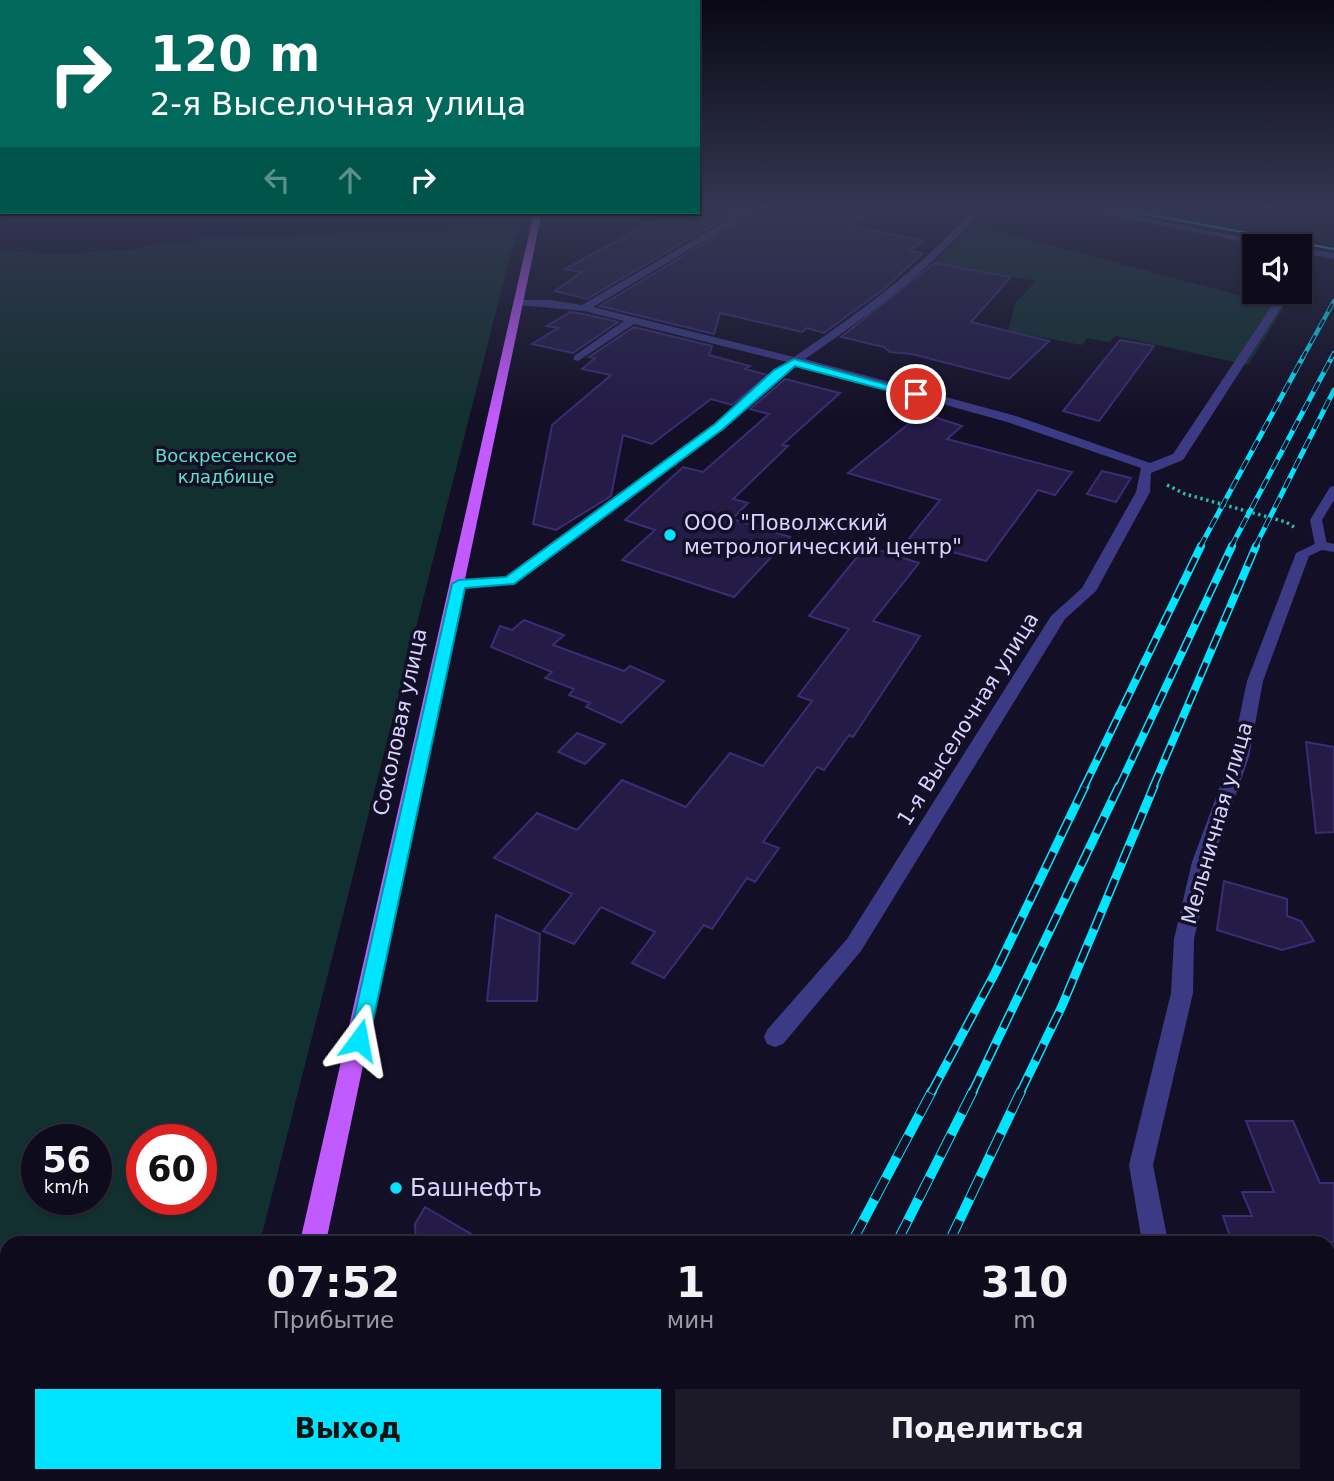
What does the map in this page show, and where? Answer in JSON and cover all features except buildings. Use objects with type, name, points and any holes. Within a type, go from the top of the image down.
[{"type":"main road","name":"Соколовая улица","points":[[314,1236],[524,279]]},
{"type":"street","points":[[584,308],[634,279]]},
{"type":"street","points":[[459,584],[510,581],[719,426],[778,373],[879,303],[907,279]]},
{"type":"street","points":[[519,302],[584,308],[794,362],[1068,435],[1150,467],[1178,457],[1278,304]]},
{"type":"street","points":[[579,358],[631,321]]},
{"type":"street","name":"1-я Выселочная улица","points":[[775,1037],[854,945],[1059,616],[1087,591],[1143,492],[1145,472],[1150,467]]},
{"type":"street","name":"Мельничная улица","points":[[1154,1236],[1141,1165],[1182,993],[1184,939],[1202,862],[1240,757],[1255,681],[1303,553],[1327,547]]},
{"type":"lane","points":[[1327,547],[1316,520],[1334,491]]},
{"type":"path","points":[[1185,494],[1286,522]]},
{"type":"green space","name":"Воскресенское кладбище","points":[[0,279],[504,279],[262,1236],[0,1236]]},
{"type":"green space","points":[[1025,279],[1178,279],[1242,296],[1242,304],[1273,304],[1284,307],[1248,365],[1116,336],[1109,342],[1087,338],[1082,345],[1008,331],[1015,303],[1036,281]]},
{"type":"railway","points":[[1302,359],[1334,301]]},
{"type":"railway","points":[[1332,357],[1334,353]]},
{"type":"railway","points":[[1200,547],[1303,357]]},
{"type":"railway","points":[[1231,547],[1332,357]]},
{"type":"railway","points":[[1255,547],[1334,390]]},
{"type":"railway","points":[[1084,787],[1201,546]]},
{"type":"railway","points":[[1119,787],[1232,546]]},
{"type":"railway","points":[[1153,787],[1256,546]]},
{"type":"railway","points":[[931,1093],[995,973],[1085,786]]},
{"type":"railway","points":[[972,1093],[1119,786]]},
{"type":"railway","points":[[1020,1093],[1062,1006],[1154,786]]},
{"type":"railway","points":[[855,1236],[932,1091]]},
{"type":"railway","points":[[952,1236],[1021,1091]]},
{"type":"railway","points":[[900,1236],[972,1093]]},
{"type":"place","name":"ООО \"Поволжский метрологический центр\"","points":[[670,535]]},
{"type":"place","name":"Башнефть","points":[[396,1188]]},
{"type":"route","points":[[359,1040],[459,584],[510,581],[719,426],[794,362],[916,394]]}]
